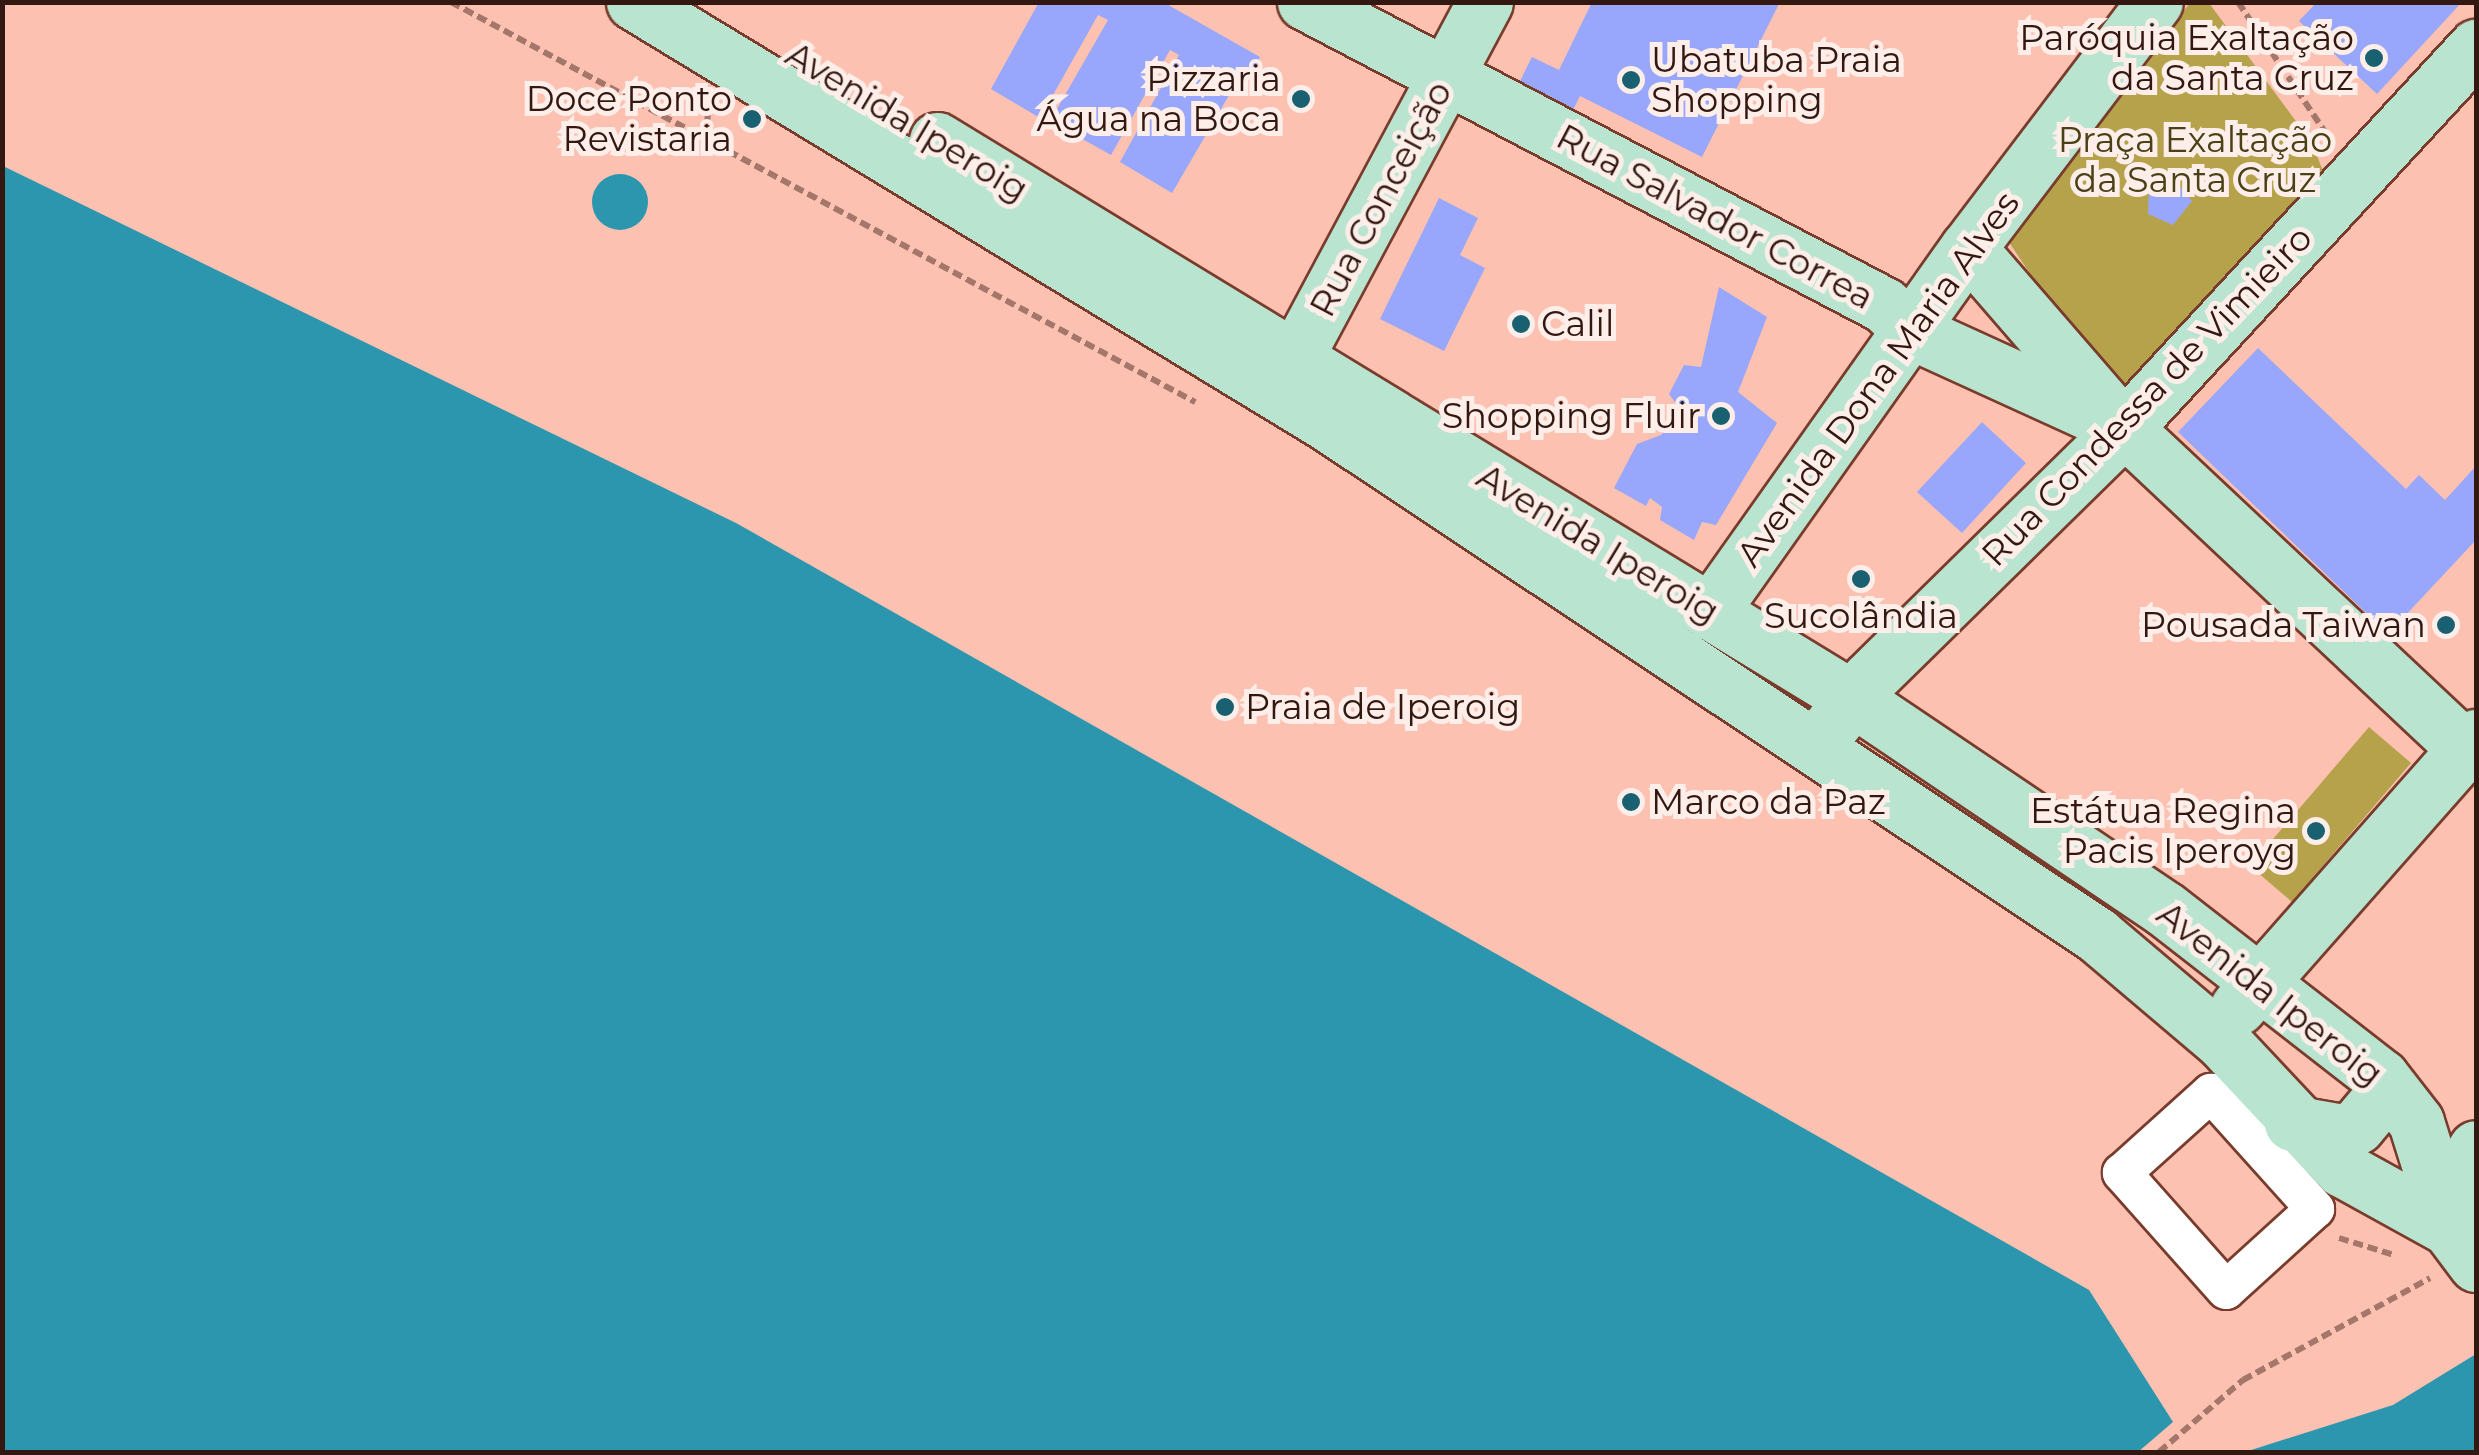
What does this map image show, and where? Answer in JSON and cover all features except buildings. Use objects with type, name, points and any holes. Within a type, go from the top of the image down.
[{"type":"main road","name":"Avenida Iperoig","points":[[634,2],[712,13],[1286,375],[2097,935],[2223,1042],[2292,1123],[2441,1257]]},
{"type":"main road","name":"Rua Salvador Correa","points":[[1306,2],[1884,305],[1913,332],[2124,428]]},
{"type":"main road","name":"Rua Conceição","points":[[1286,375],[1485,2]]},
{"type":"main road","name":"Avenida Dona Maria Alves","points":[[1710,612],[1913,332],[1968,248],[2154,2]]},
{"type":"main road","name":"Rua Condessa de Vimieiro","points":[[1818,744],[1852,698],[2124,428],[2476,48]]},
{"type":"main road","name":"Rua Salvador Correa","points":[[1968,248],[2124,428],[2473,748]]},
{"type":"main road","name":"Avenida Iperoig","points":[[1286,375],[1710,612],[1852,698],[2259,980],[2381,1077],[2416,1122],[2461,1150],[2441,1257]]},
{"type":"main road","points":[[2223,1042],[2259,980],[2473,748]]},
{"type":"main road","points":[[2292,1123],[2343,1132],[2357,1126],[2378,1101],[2381,1077]]},
{"type":"main road","points":[[2342,1169],[2461,1150]]},
{"type":"street","points":[[2211,1093],[2315,1210],[2297,1226],[2226,1290],[2122,1173],[2211,1093]]},
{"type":"path","points":[[451,2],[1202,406]]},
{"type":"path","points":[[2238,2],[2355,176]]},
{"type":"path","points":[[2297,1226],[2441,1257]]},
{"type":"path","points":[[2159,1452],[2243,1380],[2441,1257]]},
{"type":"green space","name":"Praça Exaltação da Santa Cruz","points":[[2190,3],[2209,3],[2312,143],[2323,171],[2131,386],[2102,383],[2005,236]]},
{"type":"green space","points":[[2369,727],[2411,763],[2292,902],[2250,866]]},
{"type":"water","points":[[3,166],[736,523],[2089,1290],[2173,1422],[2138,1452],[3,1452]]},
{"type":"water","points":[[620,174],[640,182],[648,202],[640,222],[620,230],[600,222],[592,202],[600,182]]},
{"type":"water","points":[[2476,1354],[2476,1452],[2245,1452],[2393,1405]]},
{"type":"place","name":"Paróquia Exaltação da Santa Cruz","points":[[2374,58]]},
{"type":"place","name":"Ubatuba Praia Shopping","points":[[1631,80]]},
{"type":"place","name":"Pizzaria Água na Boca","points":[[1301,99]]},
{"type":"place","name":"Doce Ponto Revistaria","points":[[752,119]]},
{"type":"place","name":"Calil","points":[[1521,324]]},
{"type":"place","name":"Shopping Fluir","points":[[1721,416]]},
{"type":"place","name":"Sucolândia","points":[[1861,579]]},
{"type":"place","name":"Pousada Taiwan","points":[[2446,625]]},
{"type":"place","name":"Praia de Iperoig","points":[[1225,707]]},
{"type":"place","name":"Marco da Paz","points":[[1631,802]]},
{"type":"place","name":"Estátua Regina Pacis Iperoyg","points":[[2316,831]]}]
